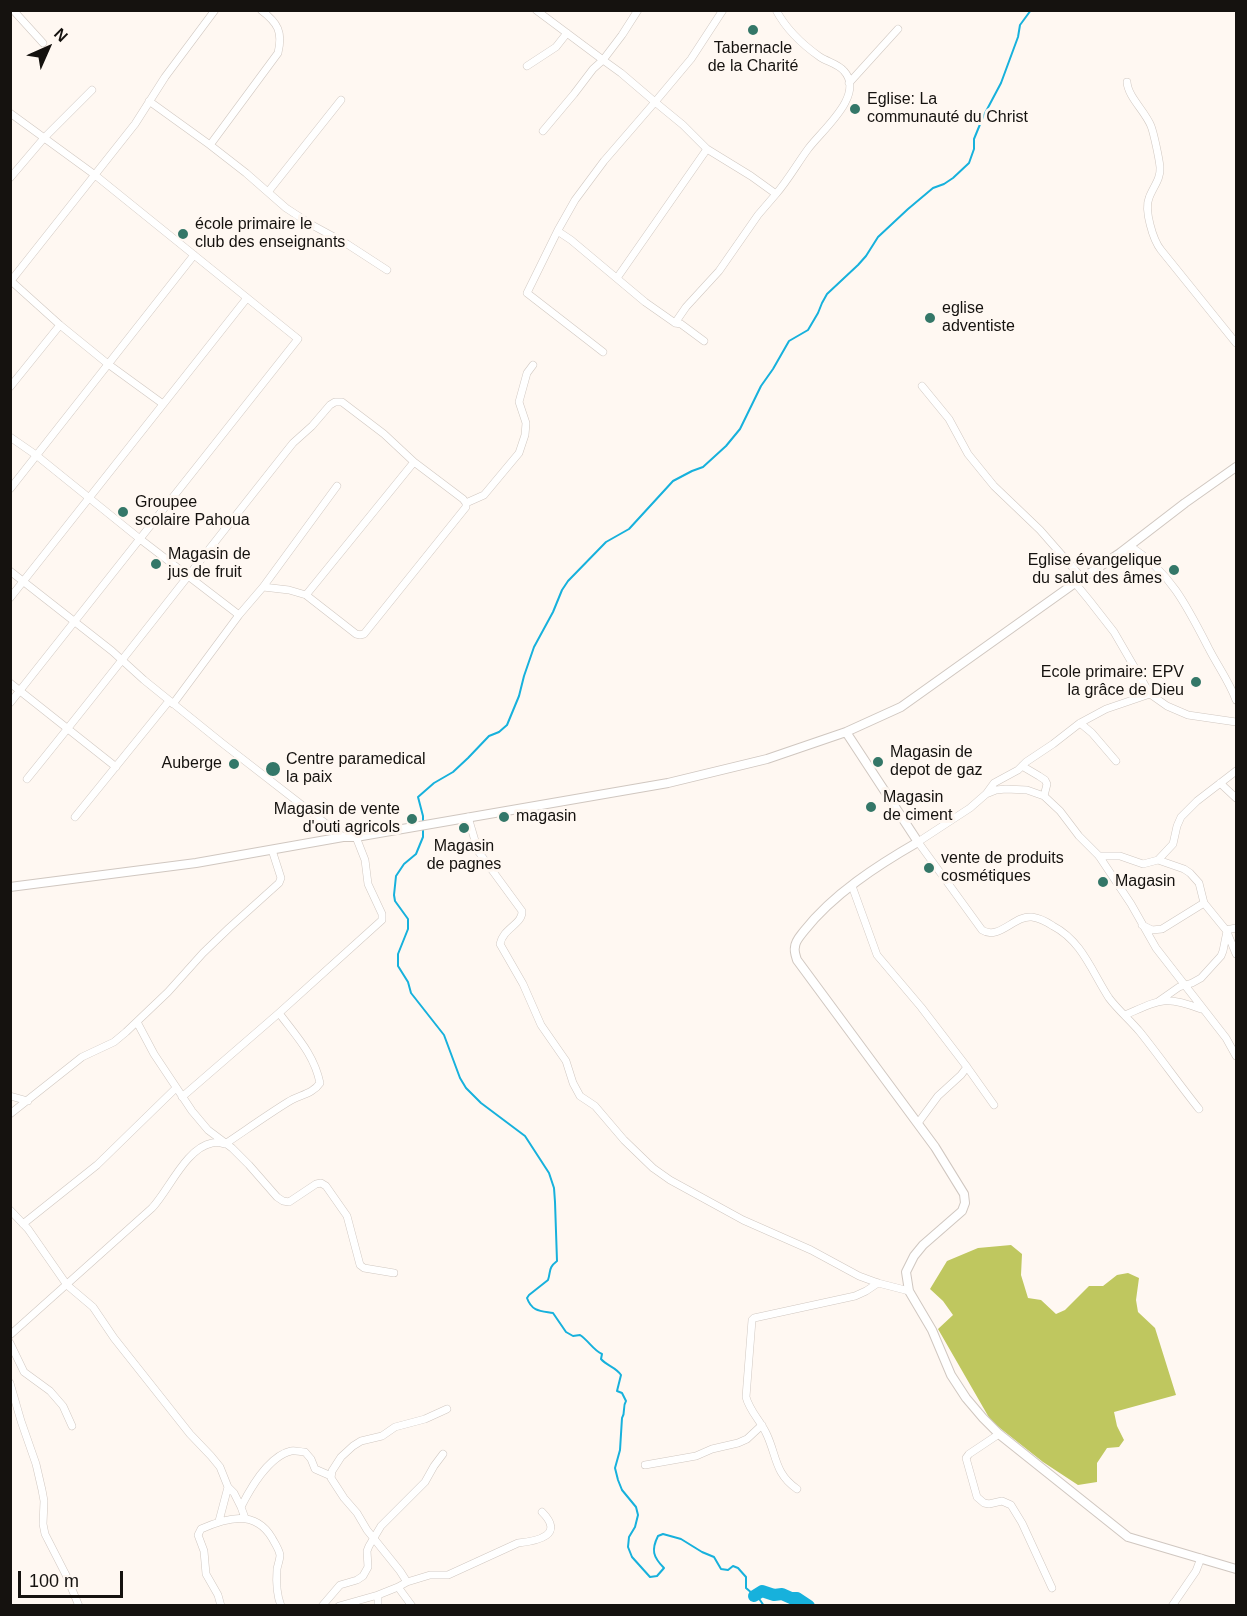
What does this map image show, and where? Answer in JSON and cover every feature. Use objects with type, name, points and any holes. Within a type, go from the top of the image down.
[{"type":"street","points":[[13,10],[43,43]]},
{"type":"street","points":[[163,404],[108,364],[11,281],[135,124],[165,77],[215,10]]},
{"type":"street","points":[[210,145],[278,53],[280,42],[278,26],[261,10]]},
{"type":"street","points":[[536,10],[621,73],[683,125],[706,149],[776,194]]},
{"type":"street","points":[[543,131],[593,69],[603,60],[638,10]]},
{"type":"street","points":[[603,352],[527,293],[575,200],[604,161],[691,59],[723,10]]},
{"type":"street","points":[[675,323],[686,307],[719,271],[758,215],[789,178],[808,148],[834,121],[847,98],[849,83],[843,69],[808,47],[783,24],[776,10]]},
{"type":"street","points":[[849,83],[898,29]]},
{"type":"street","points":[[527,66],[555,47],[567,33]]},
{"type":"street","points":[[1127,81],[1131,95],[1151,127],[1160,167],[1158,180],[1146,206],[1156,241],[1236,343]]},
{"type":"street","points":[[10,178],[44,138],[92,90]]},
{"type":"street","points":[[268,192],[341,100]]},
{"type":"street","points":[[149,101],[210,145],[286,208],[387,270]]},
{"type":"street","points":[[10,113],[95,175],[298,339],[10,703]]},
{"type":"street","points":[[616,278],[706,149]]},
{"type":"street","points":[[558,230],[675,323],[681,324],[704,341]]},
{"type":"street","points":[[10,489],[194,255]]},
{"type":"street","points":[[10,598],[247,298]]},
{"type":"street","points":[[10,387],[60,325]]},
{"type":"street","points":[[263,587],[289,590],[306,596],[356,634],[364,634],[459,516],[466,504],[484,495],[519,453],[526,423],[519,402],[527,374],[533,365]]},
{"type":"street","points":[[922,386],[949,418],[968,454],[994,486],[1041,530],[1079,581],[1089,600],[1114,632],[1150,694],[1167,706],[1188,715],[1236,722]]},
{"type":"street","points":[[27,779],[123,661],[293,443],[330,405],[342,402],[384,434],[414,462],[463,499],[466,504]]},
{"type":"street","points":[[10,437],[239,615]]},
{"type":"street","points":[[306,596],[414,462]]},
{"type":"street","points":[[10,887],[175,866],[343,837],[356,837],[668,783],[768,759],[846,732],[901,707],[1130,546],[1236,467]]},
{"type":"street","points":[[75,818],[263,587],[337,486]]},
{"type":"street","points":[[1130,546],[1153,563],[1176,591],[1191,614],[1236,700]]},
{"type":"street","points":[[10,571],[112,651],[171,702],[343,837]]},
{"type":"street","points":[[10,683],[116,767]]},
{"type":"street","points":[[1150,694],[1106,709],[1080,723],[1008,776],[994,783],[986,794],[970,808],[885,861],[852,886],[814,918],[795,946],[797,960],[918,1123],[964,1194],[966,1203],[962,1211],[923,1245],[906,1272],[909,1291],[932,1330],[951,1375],[966,1398],[999,1434],[1128,1537],[1236,1569]]},
{"type":"street","points":[[1080,723],[1092,733],[1116,761]]},
{"type":"street","points":[[846,732],[918,842],[982,930],[988,934],[994,933],[1023,918],[1032,917],[1057,928],[1068,936],[1082,952],[1110,998],[1140,1032],[1199,1109]]},
{"type":"street","points":[[1022,766],[1046,782],[1044,796]]},
{"type":"street","points":[[1158,860],[1173,844],[1181,817],[1236,771]]},
{"type":"street","points":[[1001,779],[1006,789]]},
{"type":"street","points":[[1220,783],[1236,798]]},
{"type":"street","points":[[986,794],[1006,789],[1027,790],[1044,796],[1060,811],[1079,836],[1099,856],[1131,904],[1156,948],[1235,1052]]},
{"type":"street","points":[[468,817],[477,851],[522,911],[523,915],[502,938],[500,944],[523,984],[541,1025],[566,1060],[573,1083],[580,1096],[595,1106],[639,1155],[670,1180],[743,1220],[811,1250],[859,1276],[909,1291]]},
{"type":"street","points":[[182,1097],[382,920],[382,914],[368,884],[365,860],[356,837]]},
{"type":"street","points":[[10,1114],[82,1057],[114,1042],[168,992],[212,945],[279,883],[281,878],[272,850]]},
{"type":"street","points":[[1099,856],[1120,856],[1143,864],[1158,860],[1190,873],[1199,883],[1204,903],[1232,928],[1236,954]]},
{"type":"street","points":[[852,886],[877,956],[921,1007],[994,1105]]},
{"type":"street","points":[[1142,925],[1152,930],[1162,929],[1204,903]]},
{"type":"street","points":[[1125,1015],[1159,1001],[1185,984],[1201,978],[1221,956],[1232,928]]},
{"type":"street","points":[[1159,1001],[1177,1001],[1204,1010]]},
{"type":"street","points":[[10,1335],[152,1208],[189,1158],[197,1151],[206,1144],[214,1142],[225,1144],[290,1101],[313,1091],[320,1083],[317,1066],[279,1013]]},
{"type":"street","points":[[136,1022],[176,1088],[201,1122],[243,1159],[277,1197],[289,1202],[316,1184],[321,1183],[326,1186],[347,1216],[360,1265],[364,1268],[394,1273]]},
{"type":"street","points":[[918,1123],[938,1096],[962,1075],[967,1067]]},
{"type":"street","points":[[22,1224],[97,1165],[176,1088]]},
{"type":"street","points":[[10,1096],[28,1101]]},
{"type":"street","points":[[10,1210],[67,1285],[93,1307],[120,1347],[220,1467],[245,1518]]},
{"type":"street","points":[[797,1489],[781,1475],[767,1434],[749,1407],[746,1397],[753,1319],[855,1296],[878,1283]]},
{"type":"street","points":[[10,1343],[24,1372],[50,1391],[63,1406],[72,1426]]},
{"type":"street","points":[[10,1383],[36,1464],[44,1501],[45,1534],[80,1605]]},
{"type":"street","points":[[407,1582],[344,1498],[331,1478],[332,1471],[341,1457],[361,1441],[382,1436],[395,1427],[424,1419],[447,1409]]},
{"type":"street","points":[[645,1466],[696,1456],[712,1449],[738,1443],[747,1439],[762,1425]]},
{"type":"street","points":[[999,1434],[966,1458],[977,1497],[984,1503],[1002,1502],[1011,1505],[1022,1523],[1052,1588]]},
{"type":"street","points":[[241,1507],[254,1482],[275,1460],[289,1451],[305,1452],[315,1469],[332,1476]]},
{"type":"street","points":[[322,1605],[340,1585],[363,1576],[368,1567],[367,1551],[374,1537],[385,1521],[425,1482],[443,1454]]},
{"type":"street","points":[[219,1521],[228,1487]]},
{"type":"street","points":[[339,1605],[378,1595],[430,1575],[448,1575],[518,1543],[547,1536],[552,1526],[542,1512]]},
{"type":"street","points":[[221,1605],[206,1574],[204,1551],[198,1535],[201,1528],[219,1521],[245,1518],[254,1521],[270,1534],[280,1554],[276,1591],[281,1605]]},
{"type":"street","points":[[1172,1605],[1196,1571],[1201,1558]]},
{"type":"street","points":[[398,1587],[412,1605]]},
{"type":"street","points":[[378,1595],[378,1605]]},
{"type":"green space","points":[[1011,1245],[1022,1254],[1021,1275],[1028,1298],[1041,1300],[1056,1314],[1065,1310],[1089,1286],[1103,1286],[1117,1275],[1128,1273],[1139,1278],[1136,1300],[1138,1312],[1155,1328],[1176,1395],[1114,1412],[1117,1426],[1124,1440],[1119,1447],[1107,1448],[1097,1463],[1097,1482],[1078,1485],[1043,1462],[991,1421],[938,1329],[953,1315],[930,1289],[947,1261],[978,1248]]},
{"type":"waterway","points":[[423,823],[418,797],[434,783],[453,772],[489,736],[499,732],[507,725],[519,696],[534,647],[568,581],[606,542],[629,529],[673,481],[703,467],[726,446],[740,429],[761,386],[789,341],[808,330],[827,294],[858,265],[878,237],[908,209],[933,188],[953,178],[969,163],[974,149],[974,139],[1001,83],[1018,37],[1020,25],[1031,10]]},
{"type":"waterway","points":[[423,829],[423,837],[416,854],[404,864],[396,876],[395,901],[408,919],[408,929],[398,954],[398,966],[408,982],[411,993],[444,1035],[466,1088],[481,1103],[525,1136],[549,1173],[554,1188],[557,1261],[551,1268],[548,1280],[527,1298],[534,1308],[553,1313],[566,1332],[573,1336],[583,1337],[602,1354],[601,1359],[621,1375],[617,1391],[622,1393],[626,1401],[622,1418],[620,1450],[615,1468],[622,1490],[636,1507],[638,1515],[629,1537],[628,1547],[632,1557],[650,1577],[657,1576],[664,1568],[654,1553],[654,1545],[658,1536],[663,1534],[681,1539],[714,1557],[721,1569],[728,1570],[733,1566],[738,1568],[746,1577],[746,1588],[764,1606]]},
{"type":"waterway","points":[[754,1596],[762,1591],[774,1595],[782,1594],[797,1598],[809,1606]]},
{"type":"place","name":"Tabernacle de la Charité","points":[[753,30]]},
{"type":"place","name":"Eglise: La communauté du Christ","points":[[855,109]]},
{"type":"place","name":"école primaire le club des enseignants","points":[[183,234]]},
{"type":"place","name":"eglise adventiste","points":[[930,318]]},
{"type":"place","name":"Groupee scolaire Pahoua","points":[[123,512]]},
{"type":"place","name":"Magasin de jus de fruit","points":[[156,564]]},
{"type":"place","name":"Eglise évangelique du salut des âmes","points":[[1174,570]]},
{"type":"place","name":"Ecole primaire: EPV la grâce de Dieu","points":[[1196,682]]},
{"type":"place","name":"Magasin de depot de gaz","points":[[878,762]]},
{"type":"place","name":"Auberge","points":[[234,764]]},
{"type":"place","name":"Centre paramedical la paix","points":[[273,769]]},
{"type":"place","name":"Magasin de ciment","points":[[871,807]]},
{"type":"place","name":"magasin","points":[[504,817]]},
{"type":"place","name":"Magasin de vente d'outi agricols","points":[[412,819]]},
{"type":"place","name":"Magasin de pagnes","points":[[464,828]]},
{"type":"place","name":"vente de produits cosmétiques","points":[[929,868]]},
{"type":"place","name":"Magasin","points":[[1103,882]]}]
